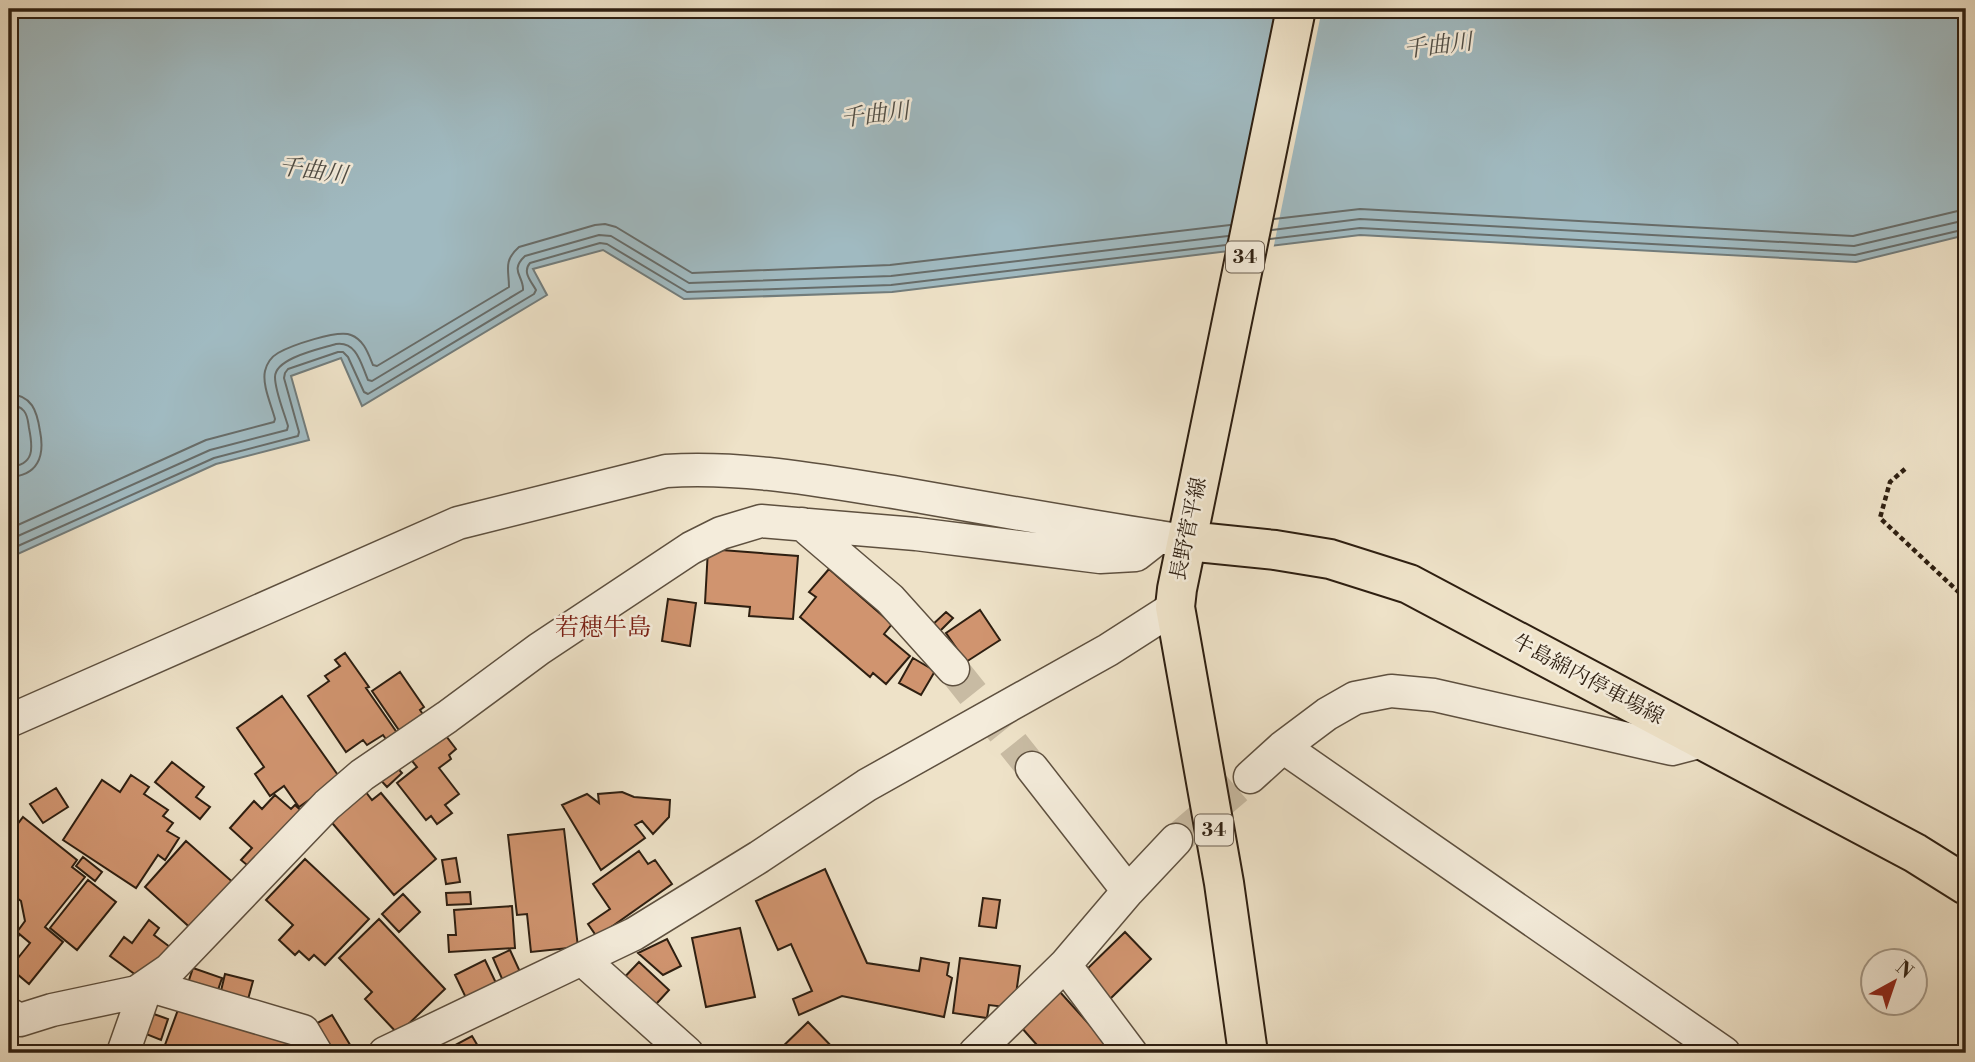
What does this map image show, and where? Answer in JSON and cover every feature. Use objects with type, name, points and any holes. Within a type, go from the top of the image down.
[{"type":"main road","name":"長野菅平線","points":[[1248,1053],[1224,883],[1175,607],[1180,528],[1296,9]]},
{"type":"main road","name":"牛島綿内停車場線","points":[[1180,528],[1275,550],[1330,559],[1409,584],[1915,853],[1966,885]]},
{"type":"street","points":[[9,721],[458,523],[666,471],[701,469],[766,473],[1180,528]]},
{"type":"street","points":[[9,1014],[20,1020],[52,1010],[136,992],[147,985],[169,970],[327,805],[362,775],[539,649],[691,548],[721,533],[761,521],[916,534],[1100,556],[1136,555],[1180,528]]},
{"type":"street","points":[[802,524],[890,600],[953,669]]},
{"type":"street","points":[[385,1053],[634,934],[759,857],[867,785],[1108,650],[1175,607]]},
{"type":"street","points":[[1250,777],[1283,747],[1327,714],[1354,698],[1391,691],[1434,695],[1672,749],[1703,741]]},
{"type":"street","points":[[1283,747],[1724,1053]]},
{"type":"street","points":[[1032,768],[1128,891]]},
{"type":"street","points":[[975,1053],[1065,965],[1176,840]]},
{"type":"street","points":[[582,959],[687,1053]]},
{"type":"street","points":[[1065,965],[1131,1053]]},
{"type":"street","points":[[123,1053],[147,985]]},
{"type":"street","points":[[147,985],[303,1031],[316,1053]]},
{"type":"path","points":[[1905,469],[1890,482],[1880,518],[1966,599]]},
{"type":"water","name":"千曲川","points":[[9,9],[1966,9],[1966,235],[1856,262],[1360,235],[892,292],[684,299],[603,250],[533,269],[547,295],[362,406],[341,358],[291,376],[309,440],[216,464],[9,558],[9,452],[17,447],[9,415]]},
{"type":"pier","points":[[1280,9],[1322,9],[1273,250],[1230,255]]},
{"type":"building","points":[[708,549],[798,556],[793,619],[749,616],[750,607],[705,603]]},
{"type":"building","points":[[829,569],[892,624],[884,634],[910,656],[886,684],[873,673],[870,677],[800,617],[816,597],[809,592]]},
{"type":"building","points":[[668,599],[696,603],[690,646],[662,641]]},
{"type":"building","points":[[980,610],[1000,640],[966,662],[946,633]]},
{"type":"building","points":[[946,612],[953,618],[937,634],[930,627]]},
{"type":"building","points":[[345,653],[400,737],[390,745],[383,735],[367,745],[363,740],[346,752],[308,696],[329,681],[325,676],[340,666],[335,660]]},
{"type":"building","points":[[913,658],[935,671],[921,695],[899,683]]},
{"type":"building","points":[[400,672],[424,707],[420,710],[427,720],[403,736],[372,691]]},
{"type":"building","points":[[282,696],[340,778],[299,807],[284,786],[270,796],[255,774],[264,767],[237,728]]},
{"type":"building","points":[[434,735],[440,741],[446,736],[456,749],[449,755],[451,759],[439,768],[459,794],[445,805],[452,813],[437,824],[431,816],[426,820],[397,783],[417,767],[408,756]]},
{"type":"building","points":[[391,761],[402,773],[387,787],[376,775]]},
{"type":"building","points":[[172,762],[204,787],[196,797],[210,807],[200,819],[155,782]]},
{"type":"building","points":[[131,775],[149,787],[144,794],[168,810],[163,816],[173,823],[167,831],[179,838],[165,860],[158,855],[136,888],[63,840],[102,780],[120,792]]},
{"type":"building","points":[[362,787],[372,800],[381,793],[436,859],[394,895],[327,817]]},
{"type":"building","points":[[56,788],[68,807],[43,823],[30,804]]},
{"type":"building","points":[[622,792],[634,797],[670,800],[669,817],[653,834],[642,821],[635,825],[645,838],[601,870],[562,805],[587,794],[599,803],[598,794]]},
{"type":"building","points":[[275,795],[291,809],[295,805],[308,817],[253,870],[241,860],[252,848],[230,828],[254,801],[262,809]]},
{"type":"building","points":[[23,817],[77,860],[72,867],[85,877],[45,927],[63,942],[29,984],[10,968],[30,943],[17,932],[25,921],[21,901],[9,892],[9,827],[13,830]]},
{"type":"building","points":[[564,829],[578,947],[531,952],[527,914],[517,915],[508,835]]},
{"type":"building","points":[[186,841],[236,885],[195,932],[145,887]]},
{"type":"building","points":[[639,851],[648,864],[655,860],[672,884],[597,937],[588,924],[610,909],[593,884]]},
{"type":"building","points":[[83,857],[102,872],[95,881],[76,866]]},
{"type":"building","points":[[456,858],[460,882],[446,884],[442,860]]},
{"type":"building","points":[[305,859],[369,919],[325,965],[314,955],[309,960],[299,951],[295,955],[279,940],[293,925],[266,900]]},
{"type":"building","points":[[825,869],[867,963],[919,971],[921,958],[949,963],[947,975],[952,978],[944,1017],[842,996],[799,1015],[793,999],[812,991],[791,944],[778,950],[756,901]]},
{"type":"building","points":[[88,880],[116,902],[77,950],[50,928]]},
{"type":"building","points":[[470,892],[471,904],[447,905],[446,893]]},
{"type":"building","points":[[403,894],[420,912],[399,932],[382,914]]},
{"type":"building","points":[[983,898],[1000,900],[996,928],[979,926]]},
{"type":"building","points":[[512,906],[515,948],[449,952],[448,935],[456,935],[454,910]]},
{"type":"building","points":[[379,919],[445,989],[398,1034],[365,999],[372,992],[339,958]]},
{"type":"building","points":[[149,920],[159,928],[154,935],[174,950],[144,981],[110,956],[124,937],[132,943]]},
{"type":"building","points":[[740,928],[755,997],[706,1007],[692,938]]},
{"type":"building","points":[[9,929],[19,935],[9,957]]},
{"type":"building","points":[[1125,932],[1151,959],[1110,999],[1084,972]]},
{"type":"building","points":[[667,939],[681,966],[663,975],[638,953]]},
{"type":"building","points":[[510,950],[521,974],[503,981],[493,958]]},
{"type":"building","points":[[960,958],[1020,966],[1014,1008],[989,1005],[987,1018],[953,1013]]},
{"type":"building","points":[[485,960],[497,985],[467,1000],[455,975]]},
{"type":"building","points":[[639,962],[669,990],[647,1014],[617,985]]},
{"type":"building","points":[[193,968],[222,978],[215,999],[186,989]]},
{"type":"building","points":[[225,974],[253,981],[247,1003],[220,995]]},
{"type":"building","points":[[1060,992],[1115,1053],[1044,1053],[1021,1027]]},
{"type":"building","points":[[182,999],[297,1038],[293,1053],[162,1053]]},
{"type":"building","points":[[148,1012],[168,1019],[161,1040],[141,1032]]},
{"type":"building","points":[[332,1015],[355,1053],[328,1053],[312,1026]]},
{"type":"building","points":[[808,1022],[838,1053],[776,1053]]},
{"type":"building","points":[[472,1036],[482,1053],[447,1053],[446,1050]]},
{"type":"building","points":[[138,1043],[158,1053],[134,1053]]},
{"type":"building","points":[[655,1048],[660,1053],[626,1053],[629,1051]]},
{"type":"tunnel","points":[[953,669],[1032,768]]},
{"type":"tunnel","points":[[1176,840],[1250,777]]},
{"type":"district","name":"若穂牛島","points":[[603,628]]}]
